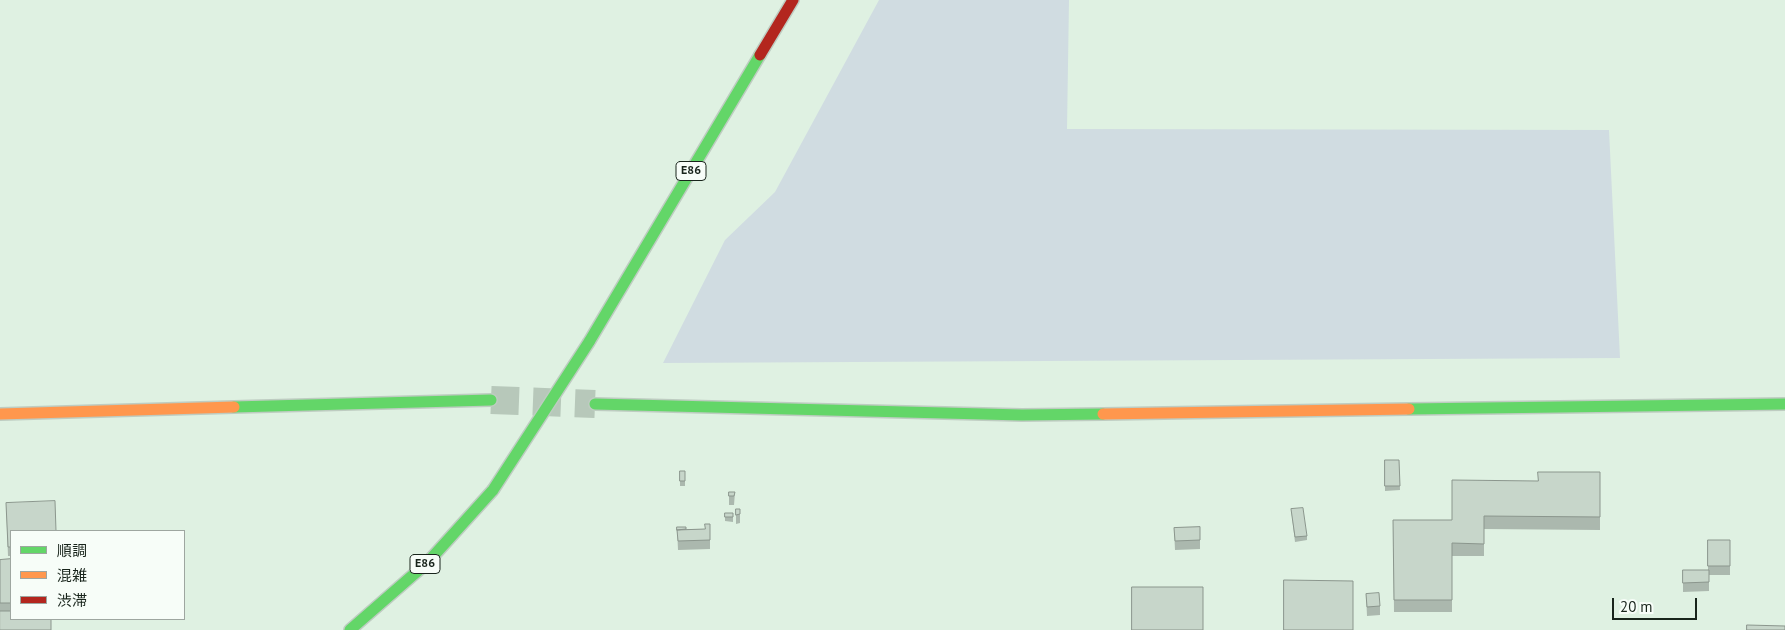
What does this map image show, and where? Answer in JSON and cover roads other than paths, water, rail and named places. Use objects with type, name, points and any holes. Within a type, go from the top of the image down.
[{"type":"main road","name":"E86","points":[[350,630],[428,562],[493,490],[588,342],[793,0]]},
{"type":"main road","points":[[0,414],[491,400]]},
{"type":"main road","points":[[595,404],[1022,415],[1785,404]]},
{"type":"tunnel","points":[[491,400],[595,404]]}]
